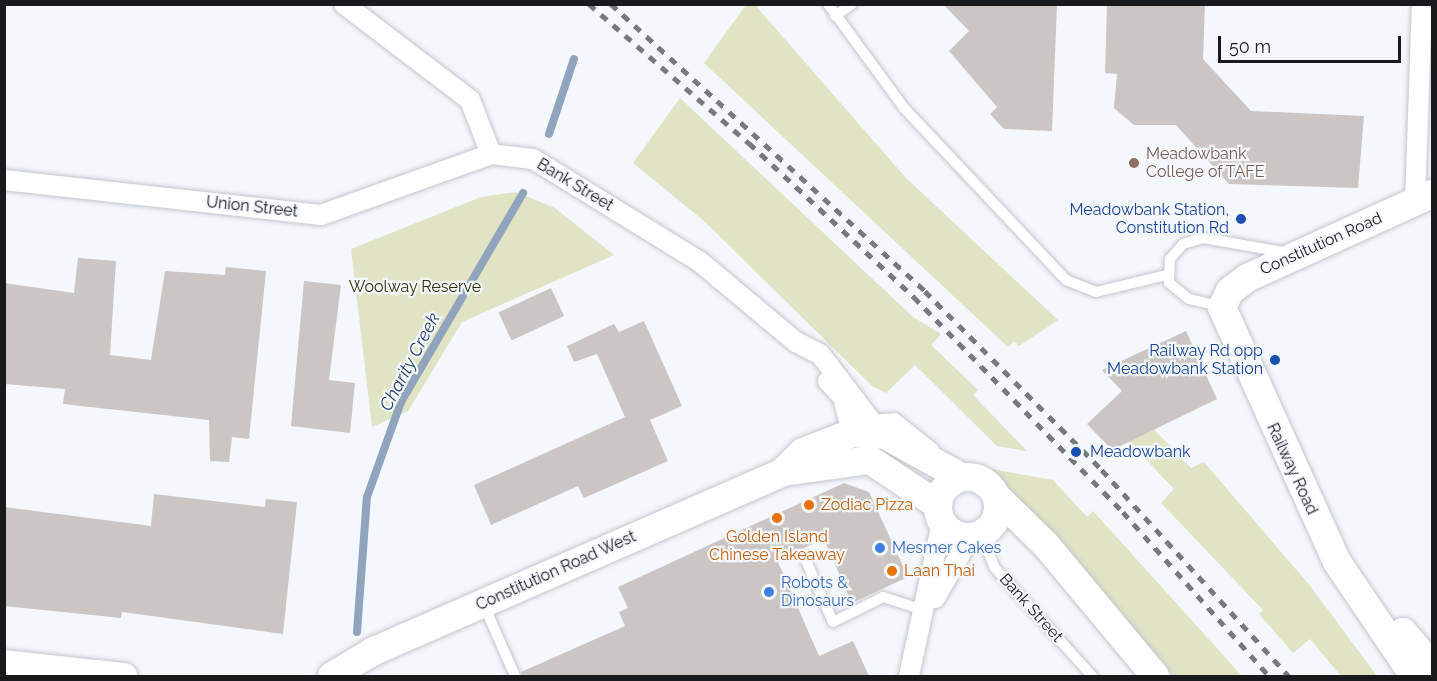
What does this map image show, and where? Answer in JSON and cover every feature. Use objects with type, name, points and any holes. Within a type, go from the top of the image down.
[{"type":"main road","name":"Constitution Road","points":[[1222,308],[1238,283],[1424,198]]},
{"type":"main road","name":"Railway Road","points":[[1222,308],[1326,541],[1380,620],[1386,638],[1414,676]]},
{"type":"main road","name":"Constitution Road West","points":[[333,676],[374,651],[783,472],[803,452],[865,441]]},
{"type":"main road","points":[[865,441],[957,476],[987,483],[997,497],[1046,545],[1061,570],[1155,676]]},
{"type":"main road","points":[[865,441],[940,513],[956,534],[980,533],[1019,540],[1061,570]]},
{"type":"main road","points":[[940,513],[946,486],[957,476]]},
{"type":"main road","points":[[980,533],[997,514],[997,497]]},
{"type":"main road","name":"Railway Road","points":[[1380,620],[1397,626],[1432,666]]},
{"type":"street","points":[[344,4],[470,100],[491,154]]},
{"type":"street","points":[[1422,4],[1424,198]]},
{"type":"street","name":"Union Street","points":[[4,180],[321,215],[491,154]]},
{"type":"street","name":"Bank Street","points":[[491,154],[533,159],[699,261],[796,342],[843,397],[865,441]]},
{"type":"street","points":[[909,676],[927,611],[940,513]]},
{"type":"street","points":[[927,611],[980,533]]},
{"type":"street","points":[[4,663],[123,676]]},
{"type":"lane","points":[[828,4],[904,108],[1066,280],[1096,291],[1167,274]]},
{"type":"lane","points":[[836,16],[852,4]]},
{"type":"lane","points":[[1167,274],[1175,251],[1194,239],[1299,255]]},
{"type":"lane","points":[[1167,274],[1179,294],[1222,308]]},
{"type":"lane","name":"Bank Street","points":[[980,533],[994,567],[1092,676]]},
{"type":"lane","points":[[804,556],[833,622],[883,597],[927,611]]},
{"type":"lane","points":[[483,603],[516,676]]},
{"type":"green space","points":[[746,5],[755,5],[906,178],[1058,320],[1019,346],[1014,341],[1008,347],[704,63]]},
{"type":"green space","points":[[680,98],[913,317],[941,334],[931,345],[978,390],[973,395],[1027,451],[997,446],[915,365],[886,393],[872,386],[704,221],[633,163]]},
{"type":"green space","name":"Woolway Reserve","points":[[516,192],[555,208],[614,255],[462,322],[408,411],[372,427],[351,249],[481,197]]},
{"type":"green space","points":[[1123,397],[1191,468],[1204,462],[1311,587],[1377,676],[1341,676],[1310,639],[1293,653],[1259,614],[1263,610],[1161,503],[1174,489],[1100,411]]},
{"type":"green space","points":[[985,468],[1053,480],[1087,517],[1093,511],[1242,676],[1173,676]]},
{"type":"building","points":[[943,4],[1057,4],[1052,131],[1004,129],[990,114],[997,107],[949,51],[969,31]]},
{"type":"building","points":[[1107,4],[1205,4],[1203,59],[1251,111],[1364,116],[1358,188],[1229,184],[1176,125],[1134,125],[1114,108],[1117,74],[1105,73]]},
{"type":"building","points":[[78,258],[116,261],[110,355],[151,360],[165,271],[225,275],[226,267],[266,271],[249,439],[232,437],[229,462],[210,461],[209,420],[63,404],[65,389],[4,384],[4,283],[74,293]]},
{"type":"building","points":[[304,281],[341,285],[329,380],[355,383],[350,433],[291,426]]},
{"type":"building","points":[[551,288],[564,316],[512,341],[498,313]]},
{"type":"building","points":[[644,321],[682,406],[650,420],[668,461],[584,498],[578,486],[491,525],[474,485],[625,417],[597,354],[574,362],[567,346],[614,324],[619,332]]},
{"type":"building","points":[[1186,331],[1217,399],[1112,450],[1087,424],[1122,391],[1102,370]]},
{"type":"building","points":[[844,483],[869,492],[908,577],[852,603],[824,539],[777,560],[819,656],[853,641],[869,676],[522,676],[521,672],[625,626],[619,612],[628,608],[618,587]]},
{"type":"building","points":[[154,494],[265,507],[266,499],[297,502],[283,634],[122,612],[121,618],[4,606],[4,507],[151,526]]},
{"type":"waterway","points":[[549,134],[574,59]]},
{"type":"waterway","name":"Charity Creek","points":[[357,632],[367,497],[401,402],[523,193]]},
{"type":"railway","points":[[589,4],[749,143],[914,297],[1123,512],[1269,676]]},
{"type":"railway","points":[[611,4],[925,291],[1102,470],[1289,676]]},
{"type":"place","name":"Meadowbank College of TAFE","points":[[1134,163]]},
{"type":"place","name":"Meadowbank Station, Constitution Rd","points":[[1241,219]]},
{"type":"place","name":"Railway Rd opp Meadowbank Station","points":[[1275,360]]},
{"type":"place","name":"Meadowbank","points":[[1076,452]]},
{"type":"place","name":"Zodiac Pizza","points":[[809,505]]},
{"type":"place","name":"Golden Island Chinese Takeaway","points":[[777,518]]},
{"type":"place","name":"Mesmer Cakes","points":[[880,548]]},
{"type":"place","name":"Laan Thai","points":[[892,571]]},
{"type":"place","name":"Robots & Dinosaurs","points":[[769,592]]}]
